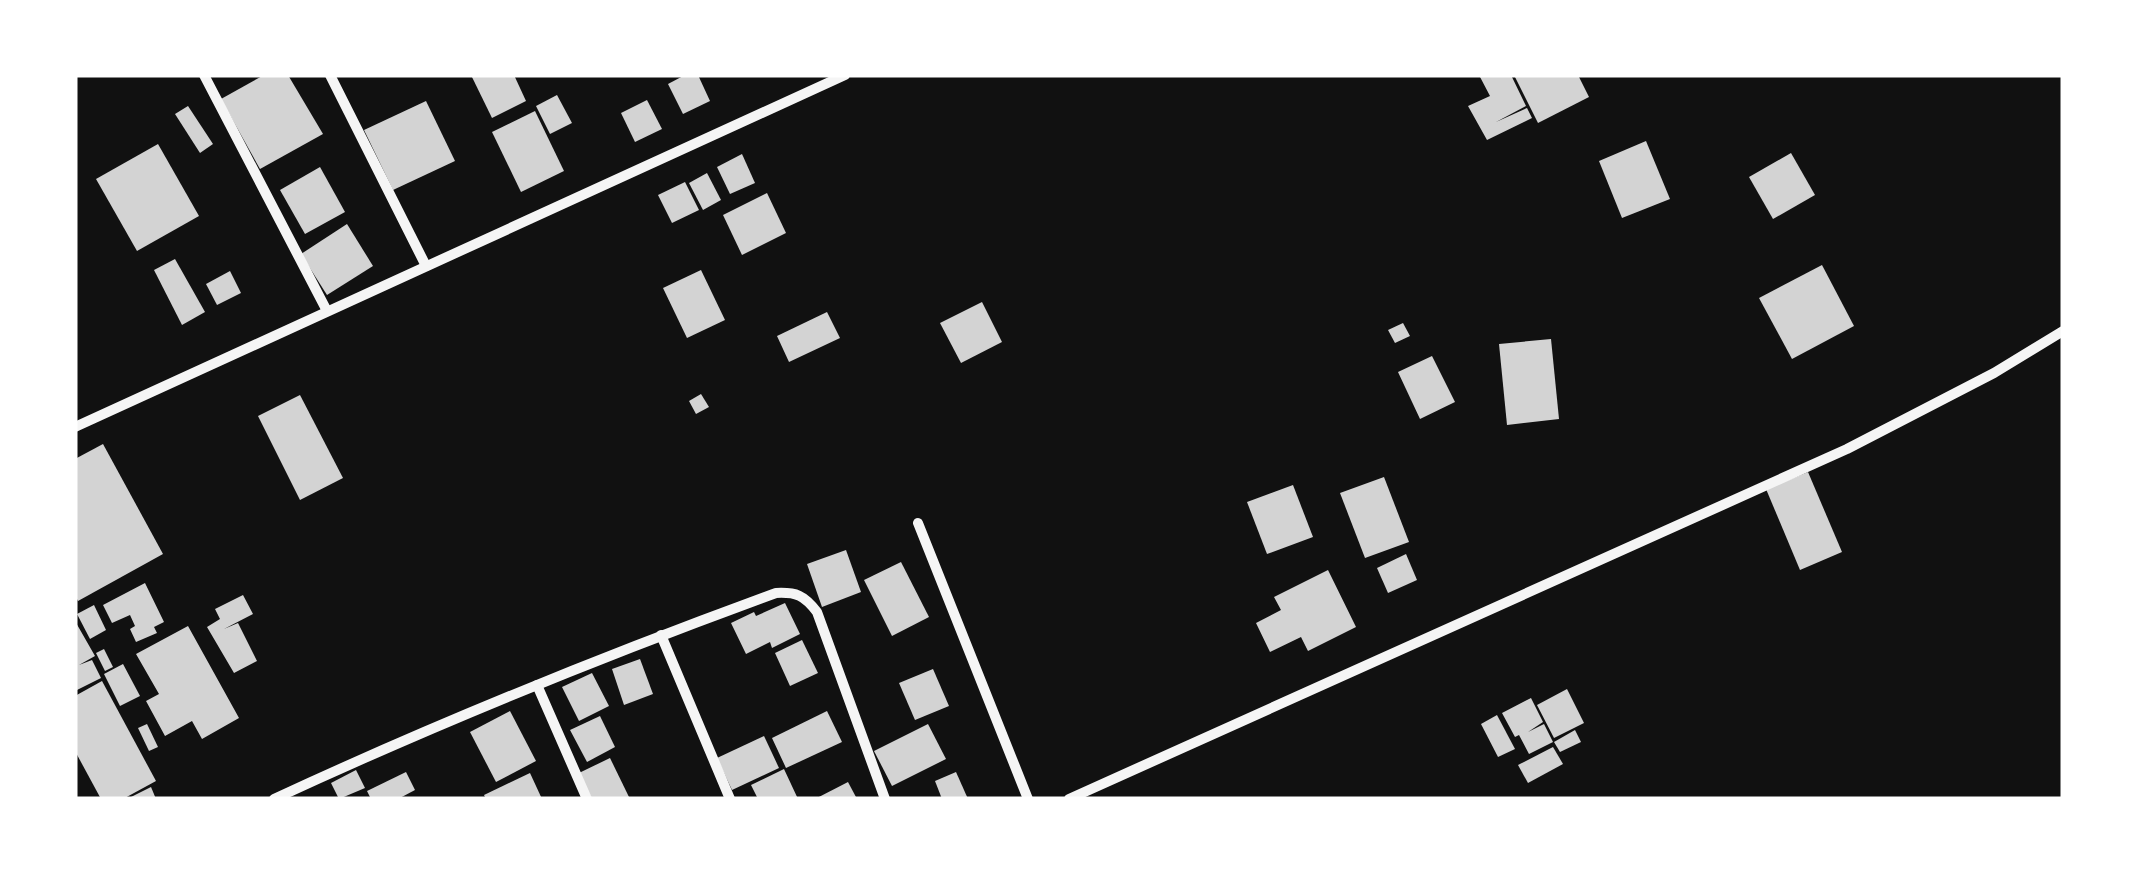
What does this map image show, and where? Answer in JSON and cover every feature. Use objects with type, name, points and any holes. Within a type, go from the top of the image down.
[{"type":"street","points":[[204,75],[328,312]]},
{"type":"street","points":[[330,75],[426,266]]},
{"type":"street","points":[[75,427],[845,75]]},
{"type":"street","points":[[1070,799],[1847,449],[2063,331]]},
{"type":"street","points":[[918,523],[1028,799]]},
{"type":"street","points":[[274,799],[379,750],[661,635],[776,593],[794,592],[807,598],[817,612],[885,799]]},
{"type":"street","points":[[661,635],[730,799]]},
{"type":"street","points":[[537,686],[587,799]]},
{"type":"building","points":[[264,75],[288,75],[323,134],[260,169],[221,99]]},
{"type":"building","points":[[471,75],[514,75],[526,101],[492,118]]},
{"type":"building","points":[[685,75],[698,75],[710,101],[683,114],[668,84]]},
{"type":"building","points":[[1479,75],[1511,75],[1526,106],[1496,122],[1527,108],[1532,118],[1487,140],[1468,106],[1490,96]]},
{"type":"building","points":[[1514,75],[1578,75],[1589,97],[1538,123]]},
{"type":"building","points":[[557,95],[572,123],[550,134],[536,106]]},
{"type":"building","points":[[647,100],[662,129],[635,142],[621,113]]},
{"type":"building","points":[[426,101],[455,161],[393,190],[364,130]]},
{"type":"building","points":[[188,106],[213,144],[200,153],[175,114]]},
{"type":"building","points":[[535,111],[564,171],[521,192],[492,132]]},
{"type":"building","points":[[1646,141],[1670,199],[1622,218],[1599,161]]},
{"type":"building","points":[[158,144],[199,216],[137,251],[96,179]]},
{"type":"building","points":[[1791,153],[1815,195],[1773,219],[1749,177]]},
{"type":"building","points":[[742,154],[755,183],[730,194],[717,167]]},
{"type":"building","points":[[320,167],[345,212],[305,234],[280,190]]},
{"type":"building","points":[[707,173],[721,200],[703,210],[689,183]]},
{"type":"building","points":[[685,182],[699,210],[672,223],[658,195]]},
{"type":"building","points":[[767,193],[786,233],[742,255],[723,215]]},
{"type":"building","points":[[347,224],[373,266],[327,295],[301,254]]},
{"type":"building","points":[[175,259],[205,312],[182,325],[154,270]]},
{"type":"building","points":[[1822,265],[1854,326],[1792,359],[1759,298]]},
{"type":"building","points":[[701,270],[725,320],[687,338],[663,288]]},
{"type":"building","points":[[230,271],[241,293],[217,305],[206,284]]},
{"type":"building","points":[[982,302],[1002,342],[961,363],[940,323]]},
{"type":"building","points":[[827,312],[840,338],[789,362],[777,336]]},
{"type":"building","points":[[1403,323],[1410,336],[1395,343],[1388,330]]},
{"type":"building","points":[[1551,339],[1559,419],[1507,425],[1499,344]]},
{"type":"building","points":[[1432,356],[1455,402],[1420,419],[1398,372]]},
{"type":"building","points":[[701,394],[709,407],[696,414],[689,401]]},
{"type":"building","points":[[300,395],[343,478],[300,500],[258,416]]},
{"type":"building","points":[[103,444],[163,554],[78,601],[75,459]]},
{"type":"building","points":[[1808,472],[1842,552],[1800,570],[1766,489]]},
{"type":"building","points":[[1384,477],[1409,542],[1365,558],[1340,493]]},
{"type":"building","points":[[1293,485],[1313,537],[1267,554],[1247,502]]},
{"type":"building","points":[[846,550],[861,592],[822,607],[807,564]]},
{"type":"building","points":[[1406,554],[1417,580],[1388,593],[1377,568]]},
{"type":"building","points":[[901,562],[929,617],[892,636],[864,580]]},
{"type":"building","points":[[1328,570],[1356,627],[1308,651],[1301,637],[1270,652],[1256,623],[1281,610],[1274,597]]},
{"type":"building","points":[[145,583],[164,622],[154,627],[157,633],[136,642],[130,629],[135,626],[130,615],[112,623],[103,605]]},
{"type":"building","points":[[243,595],[253,614],[224,629],[238,623],[257,661],[234,673],[207,627],[220,619],[215,609]]},
{"type":"building","points":[[785,603],[800,634],[772,648],[770,642],[746,654],[731,623]]},
{"type":"building","points":[[94,605],[106,630],[90,639],[77,614]]},
{"type":"building","points":[[75,621],[95,656],[79,665],[92,660],[101,678],[75,691]]},
{"type":"building","points":[[188,626],[239,718],[202,739],[192,721],[165,736],[146,701],[159,694],[136,654]]},
{"type":"building","points":[[802,640],[818,673],[790,686],[775,653]]},
{"type":"building","points":[[104,649],[113,667],[105,671],[96,653]]},
{"type":"building","points":[[640,659],[653,694],[624,705],[612,669]]},
{"type":"building","points":[[123,664],[140,696],[120,706],[104,674]]},
{"type":"building","points":[[933,669],[949,706],[915,720],[899,683]]},
{"type":"building","points":[[592,673],[609,706],[579,721],[562,687]]},
{"type":"building","points":[[102,681],[156,781],[123,799],[101,799],[75,751],[75,696]]},
{"type":"building","points":[[1567,689],[1584,723],[1554,738],[1537,705]]},
{"type":"building","points":[[1531,698],[1543,722],[1528,732],[1544,724],[1553,742],[1529,754],[1502,713]]},
{"type":"building","points":[[510,711],[536,761],[496,782],[470,732]]},
{"type":"building","points":[[827,711],[842,742],[786,768],[772,738]]},
{"type":"building","points":[[1497,715],[1515,749],[1498,757],[1481,724]]},
{"type":"building","points":[[600,716],[615,747],[587,762],[570,730]]},
{"type":"building","points":[[147,724],[158,747],[149,751],[138,728]]},
{"type":"building","points":[[928,724],[946,759],[892,786],[874,751]]},
{"type":"building","points":[[1575,730],[1581,742],[1560,752],[1554,742]]},
{"type":"building","points":[[764,736],[779,768],[732,790],[717,758]]},
{"type":"building","points":[[1553,747],[1563,764],[1528,783],[1518,765]]},
{"type":"building","points":[[610,758],[629,797],[592,799],[579,773]]},
{"type":"building","points":[[784,769],[798,799],[758,799],[751,785]]},
{"type":"building","points":[[356,770],[365,788],[339,799],[331,783]]},
{"type":"building","points":[[406,772],[415,790],[398,799],[371,799],[367,791]]},
{"type":"building","points":[[956,772],[968,799],[942,799],[935,781]]},
{"type":"building","points":[[530,773],[542,799],[486,799],[484,795]]},
{"type":"building","points":[[848,782],[857,799],[815,799]]},
{"type":"building","points":[[151,787],[156,799],[127,799]]}]
